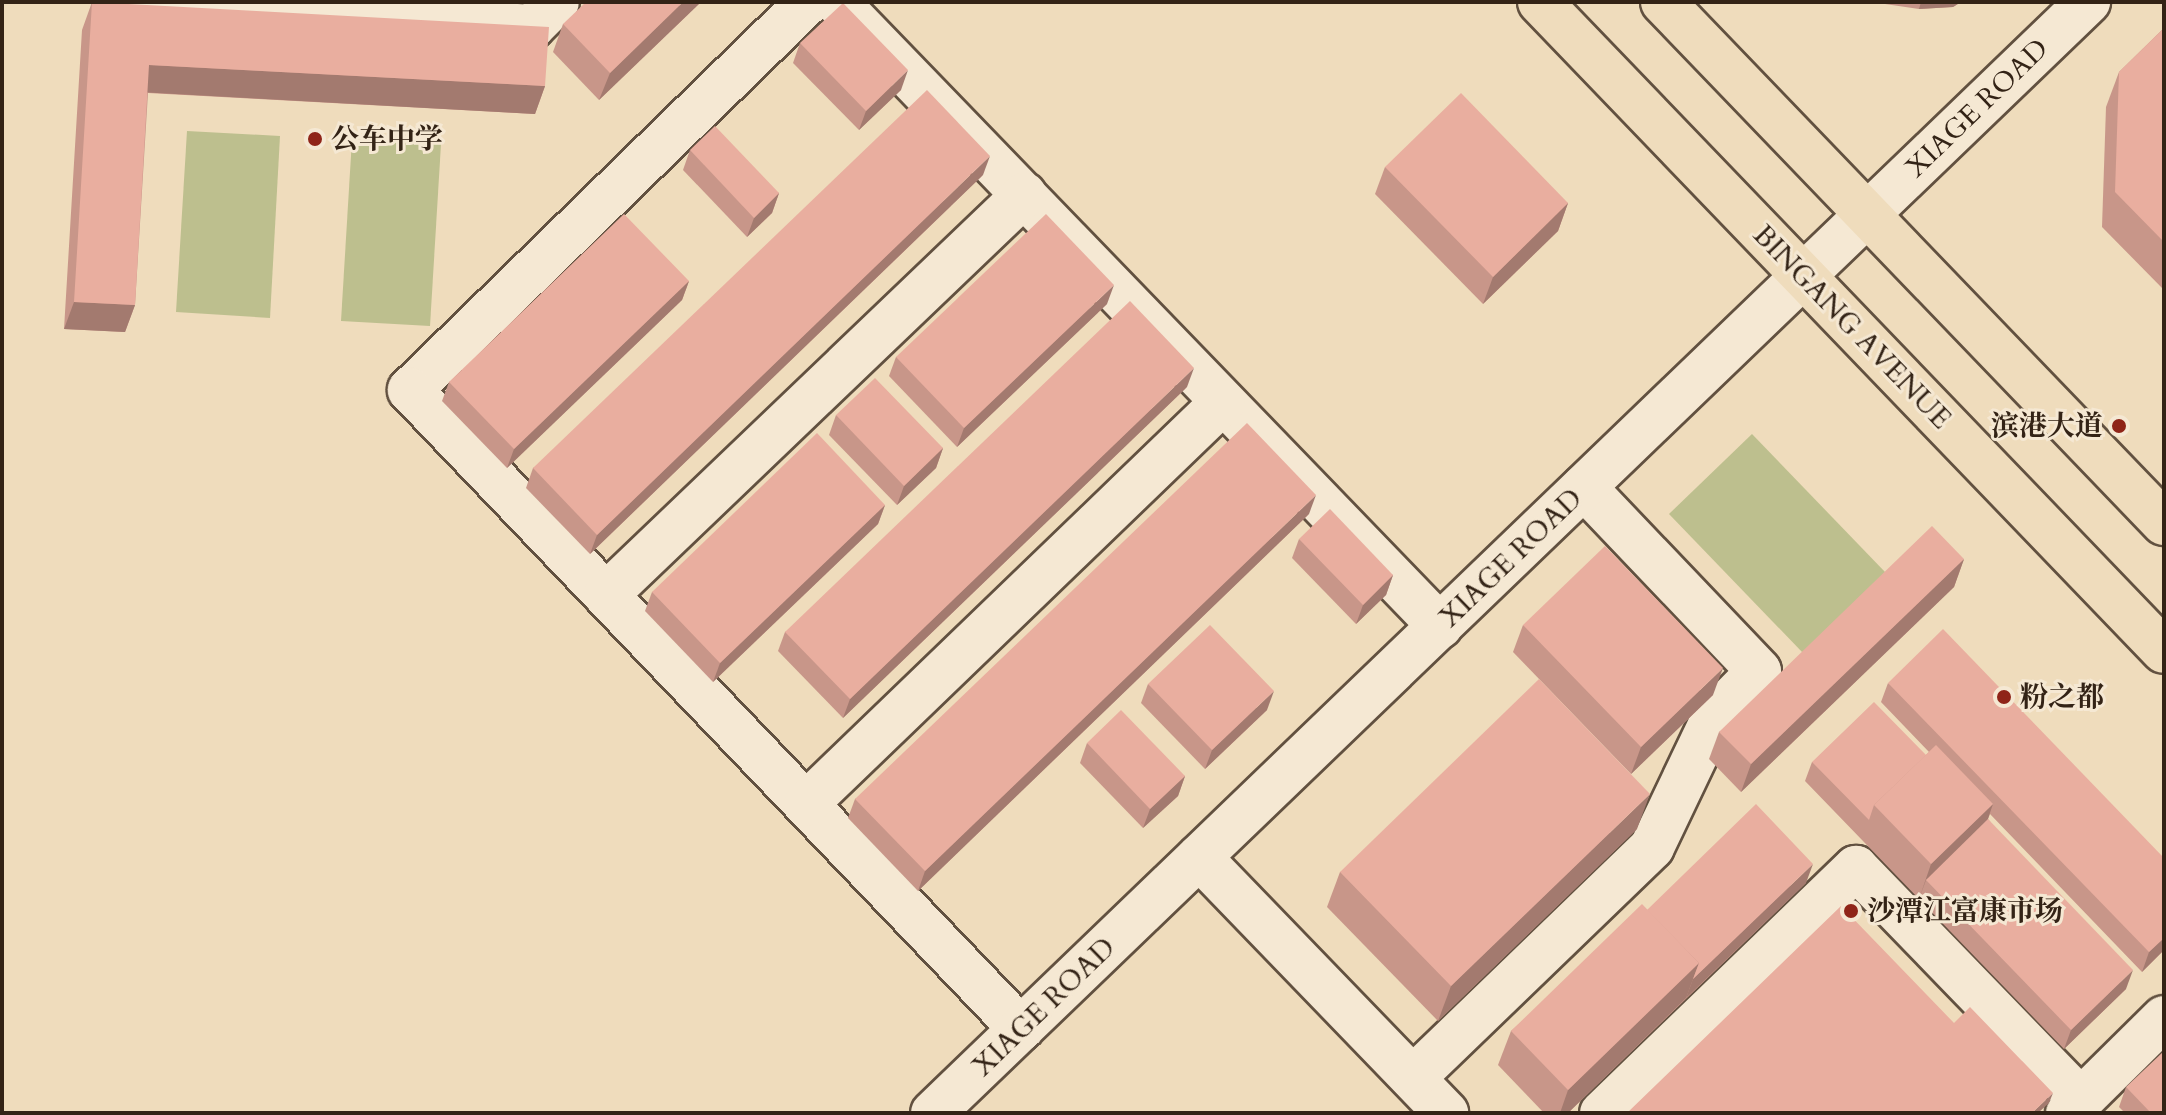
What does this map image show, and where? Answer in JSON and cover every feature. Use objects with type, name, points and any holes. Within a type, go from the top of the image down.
[{"type":"main road","name":"BINGANG AVENUE","points":[[1540,2],[2164,651]]},
{"type":"main road","points":[[1663,2],[2164,523]]},
{"type":"street","points":[[134,2],[532,27],[557,2]]},
{"type":"street","points":[[808,2],[410,390],[1021,1029]]},
{"type":"street","points":[[837,2],[1440,626]]},
{"type":"street","name":"XIAGE ROAD","points":[[933,1113],[2088,2]]},
{"type":"street","points":[[606,595],[1024,195]]},
{"type":"street","points":[[806,804],[1223,402]]},
{"type":"street","points":[[1413,1078],[1652,847],[1714,717],[1759,671],[1584,487]]},
{"type":"street","points":[[1199,857],[1446,1113]]},
{"type":"street","points":[[1602,1113],[1856,868],[2074,1107],[2164,1018]]},
{"type":"green space","points":[[187,131],[280,136],[270,318],[176,312]]},
{"type":"green space","points":[[352,139],[441,144],[430,326],[341,321]]},
{"type":"green space","points":[[1752,434],[1886,573],[1803,653],[1669,514]]},
{"type":"building","points":[[92,2],[549,27],[545,86],[149,65],[135,305],[74,302]]},
{"type":"building","points":[[586,2],[683,2],[610,73],[563,24]]},
{"type":"building","points":[[843,3],[908,70],[866,111],[800,43]]},
{"type":"building","points":[[2164,28],[2164,242],[2115,192],[2119,72]]},
{"type":"building","points":[[927,90],[990,156],[597,535],[533,468]]},
{"type":"building","points":[[1461,93],[1568,203],[1493,277],[1385,167]]},
{"type":"building","points":[[715,126],[779,193],[754,218],[690,150]]},
{"type":"building","points":[[624,214],[689,281],[514,449],[449,382]]},
{"type":"building","points":[[1046,214],[1114,285],[964,428],[896,357]]},
{"type":"building","points":[[1130,301],[1194,368],[850,699],[785,632]]},
{"type":"building","points":[[875,378],[943,448],[904,486],[836,415]]},
{"type":"building","points":[[1247,423],[1316,495],[925,871],[855,799]]},
{"type":"building","points":[[817,433],[885,505],[720,663],[652,592]]},
{"type":"building","points":[[1330,509],[1393,575],[1363,605],[1299,539]]},
{"type":"building","points":[[1932,526],[1964,559],[1751,764],[1719,732]]},
{"type":"building","points":[[1605,546],[1723,668],[1641,747],[1523,625]]},
{"type":"building","points":[[1210,625],[1274,691],[1212,750],[1148,684]]},
{"type":"building","points":[[1943,629],[2164,858],[2164,938],[2149,952],[1888,683]]},
{"type":"building","points":[[1539,679],[1650,794],[1451,986],[1340,872]]},
{"type":"building","points":[[1874,702],[1926,755],[1874,805],[1869,820],[1812,762]]},
{"type":"building","points":[[1121,710],[1185,776],[1150,809],[1087,743]]},
{"type":"building","points":[[1936,745],[1993,804],[1931,864],[1874,805]]},
{"type":"building","points":[[1756,804],[1813,864],[1693,979],[1699,963],[1647,910]]},
{"type":"building","points":[[1988,819],[2133,970],[2071,1030],[1926,880]]},
{"type":"building","points":[[1642,904],[1699,963],[1568,1090],[1511,1031]]},
{"type":"building","points":[[1841,906],[1954,1023],[1970,1007],[2053,1093],[2032,1113],[1627,1113]]},
{"type":"building","points":[[2164,1051],[2164,1111],[2151,1113],[2126,1087]]},
{"type":"place","name":"公车中学","points":[[315,139]]},
{"type":"place","name":"滨港大道","points":[[2119,426]]},
{"type":"place","name":"粉之都","points":[[2004,697]]},
{"type":"place","name":"沙潭江富康市场","points":[[1851,911]]}]
